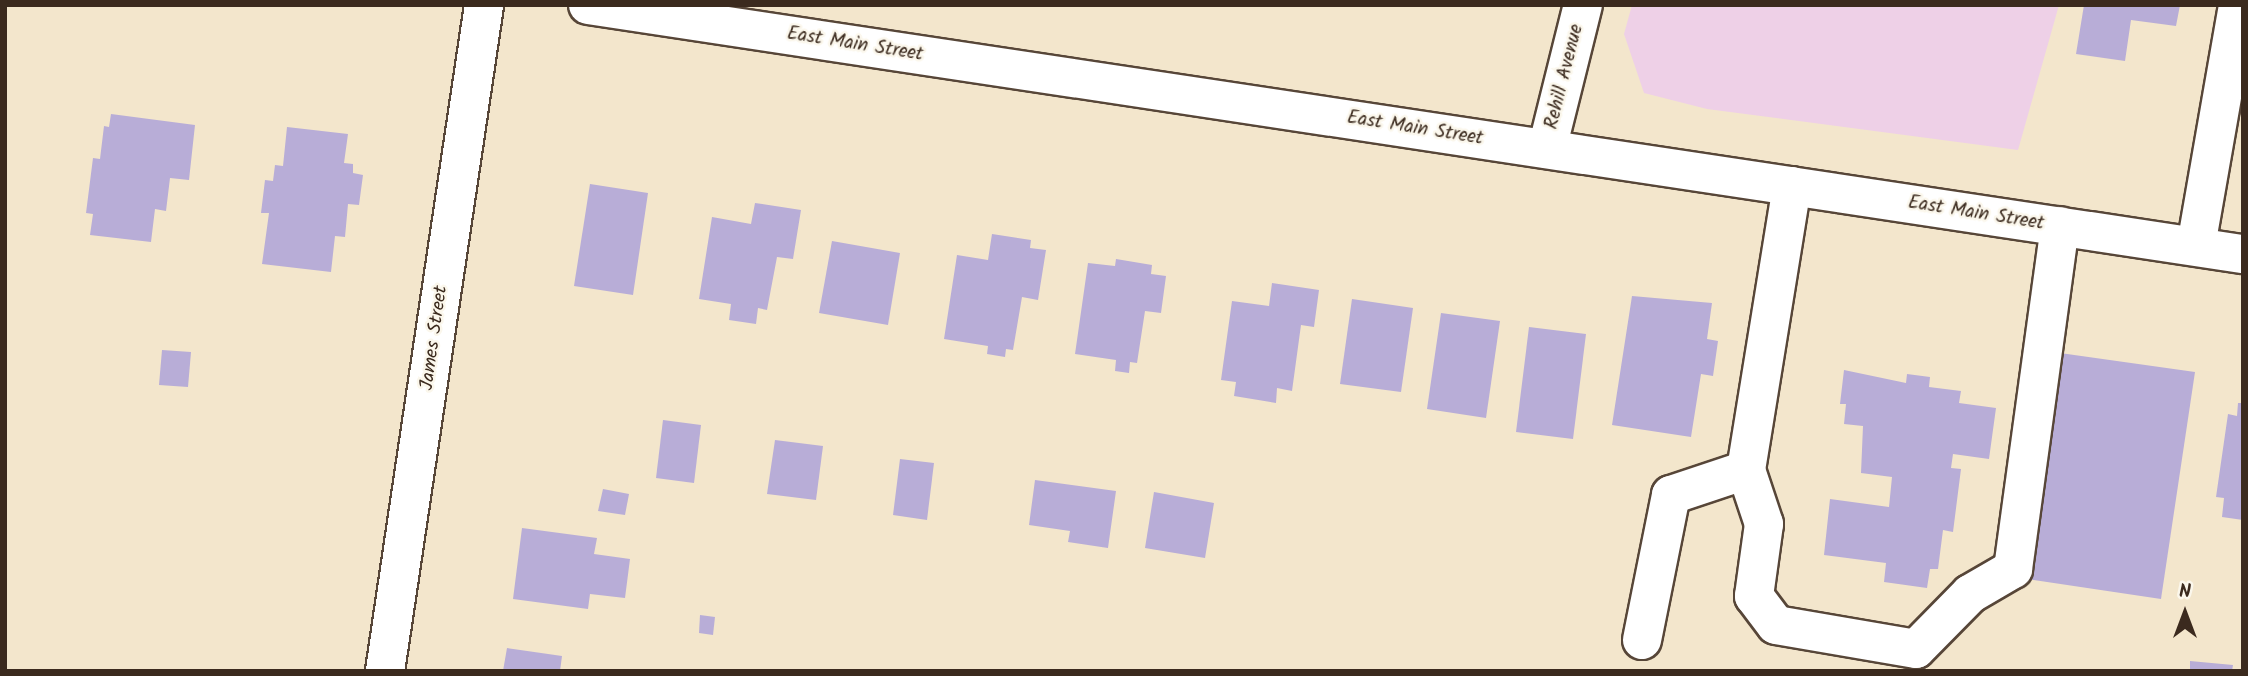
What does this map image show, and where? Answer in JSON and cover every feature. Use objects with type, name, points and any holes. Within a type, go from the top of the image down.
[{"type":"street","name":"James Street","points":[[385,671],[484,5]]},
{"type":"street","name":"East Main Street","points":[[588,5],[2243,254]]},
{"type":"street","name":"Rehill Avenue","points":[[1547,149],[1583,5]]},
{"type":"street","points":[[2196,246],[2238,5]]},
{"type":"street","points":[[1792,186],[1745,470],[1764,524],[1754,596],[1776,625],[1916,649],[1970,594],[2013,569],[2060,226]]},
{"type":"street","points":[[1642,640],[1671,495],[1745,470]]},
{"type":"shaded area","points":[[1632,5],[2059,5],[2018,150],[1707,109],[1644,93],[1624,34]]},
{"type":"building","points":[[2084,5],[2180,5],[2176,26],[2131,20],[2125,61],[2076,54]]},
{"type":"building","points":[[111,114],[195,125],[189,180],[170,178],[166,211],[155,209],[151,242],[90,235],[93,214],[86,213],[93,158],[100,159],[104,126],[109,127]]},
{"type":"building","points":[[287,127],[348,134],[344,163],[353,164],[353,173],[363,175],[359,205],[348,204],[345,237],[335,236],[331,272],[262,264],[269,213],[261,213],[265,180],[273,181],[275,165],[283,166]]},
{"type":"building","points":[[590,184],[648,193],[633,295],[574,286]]},
{"type":"building","points":[[755,203],[801,210],[793,259],[777,257],[767,310],[758,308],[756,324],[729,320],[731,304],[699,299],[712,217],[751,224]]},
{"type":"building","points":[[992,234],[1031,240],[1030,248],[1046,250],[1038,300],[1022,297],[1013,350],[1006,349],[1005,357],[987,354],[988,346],[944,339],[957,255],[988,260]]},
{"type":"building","points":[[832,241],[900,253],[888,325],[819,313]]},
{"type":"building","points":[[1116,259],[1152,265],[1151,274],[1166,276],[1161,313],[1145,311],[1137,363],[1130,362],[1129,373],[1115,371],[1116,360],[1075,354],[1088,263],[1115,266]]},
{"type":"building","points":[[1272,283],[1319,290],[1314,327],[1301,325],[1292,391],[1277,388],[1276,403],[1234,396],[1236,382],[1221,380],[1232,301],[1269,306]]},
{"type":"building","points":[[1632,296],[1712,303],[1707,339],[1718,341],[1713,376],[1701,374],[1691,437],[1612,425]]},
{"type":"building","points":[[1352,299],[1413,308],[1401,392],[1340,384]]},
{"type":"building","points":[[1441,313],[1500,321],[1486,418],[1427,409]]},
{"type":"building","points":[[1529,327],[1586,334],[1573,439],[1516,432]]},
{"type":"building","points":[[162,350],[191,352],[188,387],[159,385]]},
{"type":"building","points":[[2060,353],[2195,372],[2161,599],[2027,579]]},
{"type":"building","points":[[1844,370],[1906,383],[1907,374],[1930,377],[1929,387],[1961,391],[1959,403],[1996,408],[1989,459],[1953,454],[1951,468],[1961,469],[1953,532],[1943,530],[1938,569],[1930,569],[1927,588],[1884,582],[1886,563],[1824,555],[1830,499],[1889,507],[1892,477],[1861,473],[1863,426],[1844,424],[1846,404],[1840,404]]},
{"type":"building","points":[[2238,403],[2243,403],[2243,520],[2222,517],[2224,498],[2216,497],[2228,414],[2237,416]]},
{"type":"building","points":[[663,420],[701,425],[694,483],[656,478]]},
{"type":"building","points":[[775,440],[823,446],[816,500],[767,494]]},
{"type":"building","points":[[900,459],[934,463],[927,520],[893,515]]},
{"type":"building","points":[[1035,480],[1116,491],[1108,548],[1068,542],[1070,531],[1029,525]]},
{"type":"building","points":[[603,489],[629,494],[625,515],[598,511]]},
{"type":"building","points":[[1154,492],[1214,503],[1205,558],[1145,548]]},
{"type":"building","points":[[522,528],[597,538],[594,554],[630,559],[625,598],[590,594],[588,609],[513,599]]},
{"type":"building","points":[[700,615],[715,617],[713,635],[699,633]]},
{"type":"building","points":[[507,648],[562,656],[560,671],[503,671]]},
{"type":"building","points":[[2190,661],[2233,665],[2232,671],[2190,671]]}]
